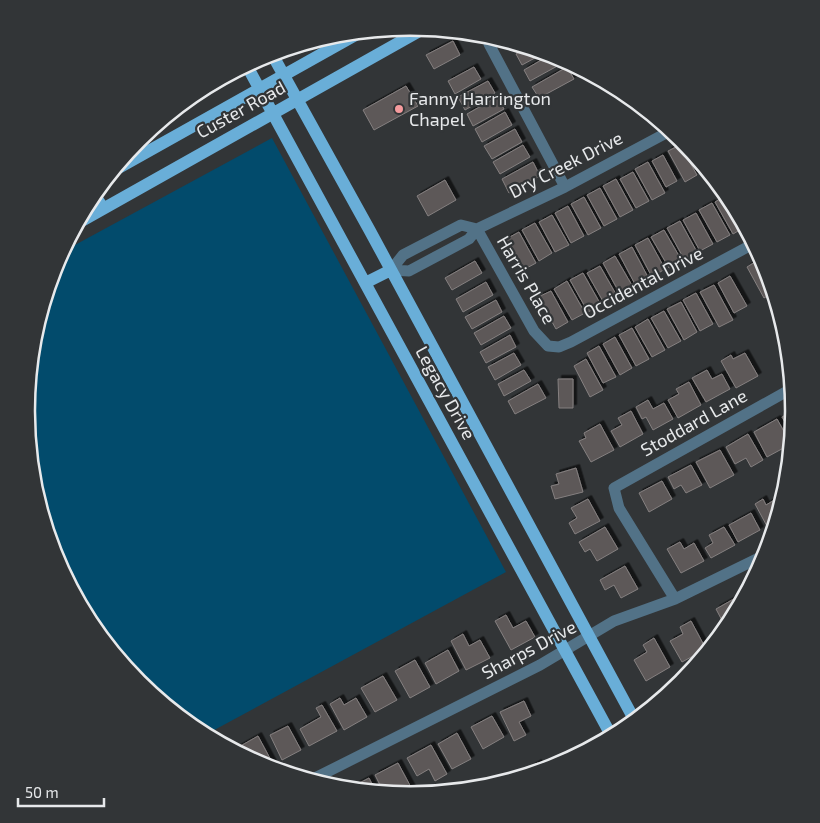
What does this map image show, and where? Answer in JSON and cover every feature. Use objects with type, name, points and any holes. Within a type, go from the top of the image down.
[{"type":"main road","name":"Custer Road","points":[[90,216],[410,36]]},
{"type":"main road","name":"Custer Road","points":[[130,161],[341,43]]},
{"type":"main road","name":"Legacy Drive","points":[[276,61],[631,714]]},
{"type":"main road","name":"Legacy Drive","points":[[250,72],[608,730]]},
{"type":"main road","points":[[99,202],[103,208]]},
{"type":"main road","points":[[365,283],[391,270]]},
{"type":"street","points":[[490,45],[565,187]]},
{"type":"street","name":"Dry Creek Drive","points":[[391,270],[409,271],[469,239],[477,229],[565,187],[663,135]]},
{"type":"street","name":"Dry Creek Drive","points":[[391,270],[403,255],[460,225],[477,229]]},
{"type":"street","name":"Harris Place","points":[[477,229],[534,331],[548,346]]},
{"type":"street","name":"Occidental Drive","points":[[548,346],[559,347],[570,342],[747,247]]},
{"type":"street","name":"Stoddard Lane","points":[[675,599],[619,508],[614,488],[784,392]]},
{"type":"street","name":"Sharps Drive","points":[[320,775],[565,651],[614,621],[675,599],[753,561]]},
{"type":"shaded area","points":[[272,138],[506,572],[213,730],[182,709],[145,677],[128,659],[98,620],[85,599],[64,555],[55,532],[42,485],[38,460],[35,412],[38,363],[42,338],[55,291],[74,245]]},
{"type":"building","points":[[453,41],[460,55],[434,69],[426,55]]},
{"type":"building","points":[[519,52],[535,58],[522,65],[516,54]]},
{"type":"building","points":[[541,60],[557,66],[530,81],[524,70]]},
{"type":"building","points":[[474,67],[481,79],[455,94],[448,81]]},
{"type":"building","points":[[563,69],[570,72],[574,79],[539,98],[532,87]]},
{"type":"building","points":[[488,81],[495,93],[465,110],[458,97]]},
{"type":"building","points":[[406,86],[418,106],[374,130],[363,110]]},
{"type":"building","points":[[497,97],[504,109],[473,126],[467,114]]},
{"type":"building","points":[[505,112],[512,125],[482,142],[475,129]]},
{"type":"building","points":[[515,129],[522,142],[492,159],[484,146]]},
{"type":"building","points":[[523,145],[530,157],[500,174],[493,162]]},
{"type":"building","points":[[676,147],[689,161],[697,175],[685,182],[668,151]]},
{"type":"building","points":[[663,155],[677,181],[666,187],[652,161]]},
{"type":"building","points":[[533,162],[540,176],[509,193],[502,179]]},
{"type":"building","points":[[648,162],[665,193],[652,200],[635,169]]},
{"type":"building","points":[[633,172],[649,201],[636,208],[620,179]]},
{"type":"building","points":[[616,179],[633,210],[620,217],[603,186]]},
{"type":"building","points":[[445,180],[456,200],[428,216],[417,196]]},
{"type":"building","points":[[600,188],[617,219],[604,226],[587,195]]},
{"type":"building","points":[[584,197],[601,228],[588,235],[571,204]]},
{"type":"building","points":[[719,199],[738,231],[733,234],[715,202]]},
{"type":"building","points":[[712,203],[730,235],[717,242],[699,210]]},
{"type":"building","points":[[568,206],[584,236],[571,243],[555,213]]},
{"type":"building","points":[[696,213],[713,244],[700,251],[683,220]]},
{"type":"building","points":[[552,215],[569,245],[555,252],[539,222]]},
{"type":"building","points":[[680,221],[697,252],[684,259],[667,228]]},
{"type":"building","points":[[535,223],[552,253],[539,261],[522,230]]},
{"type":"building","points":[[664,230],[682,261],[669,268],[651,237]]},
{"type":"building","points":[[519,232],[536,263],[523,270],[506,239]]},
{"type":"building","points":[[648,238],[665,269],[652,277],[635,245]]},
{"type":"building","points":[[632,247],[649,279],[636,286],[619,254]]},
{"type":"building","points":[[615,256],[633,287],[620,294],[603,263]]},
{"type":"building","points":[[475,261],[482,273],[452,290],[445,278]]},
{"type":"building","points":[[754,263],[767,297],[764,298],[747,267]]},
{"type":"building","points":[[600,266],[617,296],[604,303],[587,273]]},
{"type":"building","points":[[583,273],[601,305],[588,312],[570,280]]},
{"type":"building","points":[[730,276],[747,306],[734,313],[718,283]]},
{"type":"building","points":[[567,281],[585,313],[572,320],[554,289]]},
{"type":"building","points":[[486,282],[493,295],[463,312],[456,299]]},
{"type":"building","points":[[714,285],[733,320],[719,327],[700,292]]},
{"type":"building","points":[[551,291],[568,322],[556,329],[538,297]]},
{"type":"building","points":[[696,293],[713,324],[700,331],[683,300]]},
{"type":"building","points":[[496,300],[502,312],[472,329],[465,317]]},
{"type":"building","points":[[681,302],[697,332],[684,340],[667,309]]},
{"type":"building","points":[[664,311],[681,341],[668,348],[651,318]]},
{"type":"building","points":[[504,316],[511,328],[481,345],[474,333]]},
{"type":"building","points":[[648,319],[665,350],[652,357],[635,327]]},
{"type":"building","points":[[632,328],[649,359],[636,366],[619,335]]},
{"type":"building","points":[[510,335],[516,347],[486,363],[480,352]]},
{"type":"building","points":[[615,337],[632,368],[620,375],[603,344]]},
{"type":"building","points":[[599,346],[616,377],[603,383],[587,353]]},
{"type":"building","points":[[514,353],[521,365],[495,380],[488,367]]},
{"type":"building","points":[[745,353],[758,376],[736,388],[721,361],[731,355],[733,359]]},
{"type":"building","points":[[586,359],[603,390],[590,397],[574,366]]},
{"type":"building","points":[[524,370],[531,381],[504,396],[498,384]]},
{"type":"building","points":[[707,370],[712,379],[722,374],[730,389],[706,402],[692,378]]},
{"type":"building","points":[[558,379],[573,379],[573,408],[559,408]]},
{"type":"building","points":[[689,382],[701,405],[678,418],[668,400],[679,394],[676,389]]},
{"type":"building","points":[[538,384],[546,398],[515,414],[508,401]]},
{"type":"building","points":[[648,400],[653,409],[664,403],[673,419],[653,430],[646,417],[642,419],[636,407]]},
{"type":"building","points":[[631,411],[643,434],[620,447],[611,431],[622,425],[618,418]]},
{"type":"building","points":[[777,419],[784,432],[783,448],[767,457],[754,432]]},
{"type":"building","points":[[600,424],[614,450],[591,462],[579,441],[586,438],[584,433]]},
{"type":"building","points":[[748,434],[763,460],[751,467],[746,458],[735,464],[726,447]]},
{"type":"building","points":[[720,450],[734,475],[710,488],[696,462]]},
{"type":"building","points":[[691,465],[702,485],[686,493],[681,485],[674,489],[668,477]]},
{"type":"building","points":[[576,468],[583,492],[555,499],[551,486],[559,484],[556,474]]},
{"type":"building","points":[[662,481],[672,499],[649,512],[639,493]]},
{"type":"building","points":[[588,499],[600,521],[575,534],[569,523],[577,518],[571,508]]},
{"type":"building","points":[[763,499],[766,505],[774,500],[767,526],[755,504]]},
{"type":"building","points":[[751,513],[760,530],[738,542],[729,525]]},
{"type":"building","points":[[605,527],[618,549],[597,561],[590,549],[585,552],[579,542]]},
{"type":"building","points":[[724,527],[735,545],[711,558],[705,548],[713,543],[709,535]]},
{"type":"building","points":[[680,542],[684,549],[694,543],[704,561],[681,573],[667,549]]},
{"type":"building","points":[[625,566],[638,589],[621,598],[614,585],[605,590],[600,580]]},
{"type":"building","points":[[736,598],[722,620],[716,609]]},
{"type":"building","points":[[506,615],[513,628],[526,621],[535,637],[511,650],[495,621]]},
{"type":"building","points":[[691,621],[704,645],[696,655],[682,662],[670,641],[683,634],[680,627]]},
{"type":"building","points":[[463,634],[469,646],[480,640],[490,658],[466,670],[451,641]]},
{"type":"building","points":[[654,638],[670,667],[646,681],[634,660],[647,652],[643,645]]},
{"type":"building","points":[[448,650],[459,671],[436,684],[425,663]]},
{"type":"building","points":[[415,660],[430,687],[410,698],[395,671]]},
{"type":"building","points":[[383,676],[397,700],[375,712],[361,688]]},
{"type":"building","points":[[340,698],[344,705],[356,698],[367,717],[344,730],[330,704]]},
{"type":"building","points":[[524,701],[531,716],[519,722],[526,735],[514,741],[500,712]]},
{"type":"building","points":[[322,705],[337,731],[309,746],[300,729],[321,717],[316,708]]},
{"type":"building","points":[[492,716],[504,737],[483,749],[471,727]]},
{"type":"building","points":[[288,726],[301,750],[282,760],[270,735]]},
{"type":"building","points":[[457,733],[471,759],[452,769],[438,744]]},
{"type":"building","points":[[258,736],[271,760],[244,748],[240,746]]},
{"type":"building","points":[[431,745],[447,774],[435,781],[429,769],[417,776],[407,758]]},
{"type":"building","points":[[398,763],[410,786],[380,785],[375,775]]},
{"type":"building","points":[[369,778],[372,784],[361,783]]},
{"type":"place","name":"Fanny Harrington Chapel","points":[[399,109]]}]
